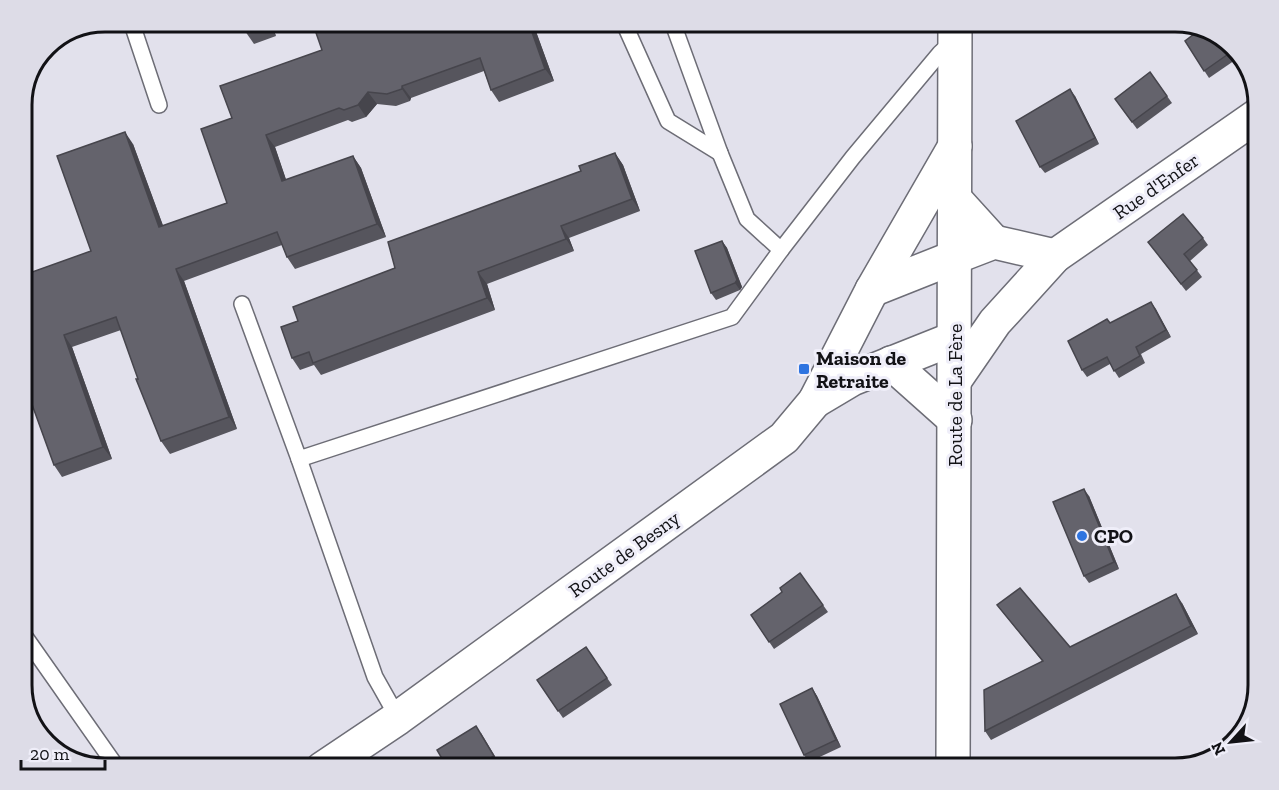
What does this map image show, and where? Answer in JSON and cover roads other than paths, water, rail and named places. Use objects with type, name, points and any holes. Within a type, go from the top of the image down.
[{"type":"main road","name":"Route de La Fère","points":[[953,758],[955,32]]},
{"type":"main road","name":"Rue d'Enfer","points":[[954,380],[995,322],[1055,256],[1247,123]]},
{"type":"main road","name":"Route de Besny","points":[[338,758],[398,718],[784,438],[814,401],[872,290],[955,146]]},
{"type":"main road","points":[[955,199],[994,242]]},
{"type":"main road","points":[[872,290],[994,242],[1055,256]]},
{"type":"main road","points":[[814,401],[852,379],[995,322]]},
{"type":"main road","points":[[891,363],[955,420]]},
{"type":"lane","points":[[135,32],[159,105]]},
{"type":"lane","points":[[628,32],[668,121],[720,153]]},
{"type":"lane","points":[[676,32],[720,153],[747,219],[781,250]]},
{"type":"lane","points":[[299,459],[732,317],[853,157],[940,53],[954,32]]},
{"type":"lane","points":[[242,304],[375,676],[398,718]]},
{"type":"lane","points":[[32,648],[108,758]]},
{"type":"place","name":"Maison de Retraite","points":[[804,369]]},
{"type":"place","name":"CPO","points":[[1082,536]]}]
